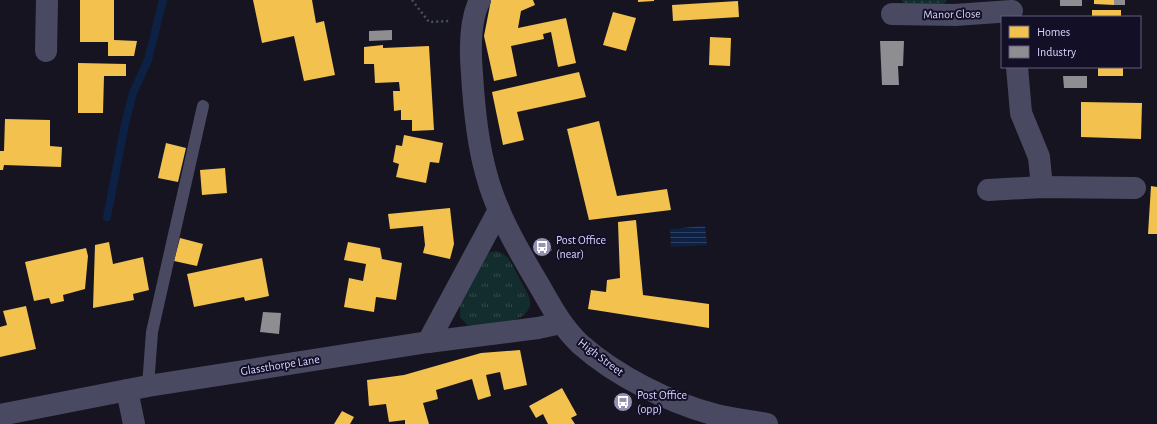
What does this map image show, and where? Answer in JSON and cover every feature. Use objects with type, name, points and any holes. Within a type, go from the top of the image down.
[{"type":"street","points":[[46,51],[47,0]]},
{"type":"street","name":"High Street","points":[[480,0],[474,21],[470,50],[474,112],[486,173],[499,210],[529,269],[561,322],[581,344],[636,382],[714,420],[767,424]]},
{"type":"street","name":"Manor Close","points":[[892,14],[955,15],[1012,9]]},
{"type":"street","points":[[1017,68],[1021,113],[1039,157],[1042,187]]},
{"type":"street","points":[[988,190],[1042,187],[1135,188]]},
{"type":"street","points":[[428,342],[499,210]]},
{"type":"street","name":"Glassthorpe Lane","points":[[0,415],[148,386],[428,342],[538,328],[561,322]]},
{"type":"street","points":[[126,390],[134,424]]},
{"type":"lane","points":[[148,386],[152,332],[203,106]]},
{"type":"path","points":[[412,0],[429,22],[474,21]]},
{"type":"green space","points":[[901,0],[947,0],[941,6],[907,7]]},
{"type":"green space","points":[[497,251],[505,255],[512,264],[528,295],[530,301],[529,309],[524,315],[506,322],[484,325],[467,325],[460,317],[460,305],[483,256]]},
{"type":"water","points":[[705,226],[707,245],[671,247],[670,229]]},
{"type":"building: Homes","points":[[80,0],[114,0],[114,40],[137,41],[134,56],[108,56],[108,42],[80,42]]},
{"type":"building: Homes","points":[[253,0],[312,0],[316,23],[324,21],[335,75],[304,81],[294,36],[262,43]]},
{"type":"building: Homes","points":[[491,0],[533,0],[535,5],[521,11],[518,28],[566,18],[576,63],[558,67],[551,32],[543,34],[544,39],[511,46],[517,76],[494,81],[484,36]]},
{"type":"building: Homes","points":[[638,0],[654,0],[654,1],[638,2]]},
{"type":"building: Homes","points":[[1094,0],[1114,0],[1114,5],[1094,4]]},
{"type":"building: Homes","points":[[738,1],[739,17],[673,21],[672,5]]},
{"type":"building: Homes","points":[[1092,10],[1121,10],[1121,16],[1092,16]]},
{"type":"building: Homes","points":[[613,12],[636,18],[626,51],[603,45]]},
{"type":"building: Homes","points":[[710,37],[731,38],[730,66],[709,65]]},
{"type":"building: Homes","points":[[383,45],[383,48],[429,46],[434,130],[412,131],[412,120],[401,120],[401,110],[394,111],[393,91],[400,91],[399,82],[375,83],[374,64],[364,64],[364,47]]},
{"type":"building: Homes","points":[[78,63],[126,64],[126,76],[104,76],[103,113],[78,113]]},
{"type":"building: Homes","points":[[1098,68],[1123,68],[1123,76],[1098,76]]},
{"type":"building: Homes","points":[[579,72],[586,97],[517,112],[524,140],[503,145],[492,92]]},
{"type":"building: Homes","points":[[1081,102],[1142,103],[1141,139],[1081,137]]},
{"type":"building: Homes","points":[[5,119],[50,120],[50,146],[62,147],[61,167],[4,165],[3,170],[0,170],[0,151],[4,151]]},
{"type":"building: Homes","points":[[599,121],[617,196],[667,189],[671,210],[589,220],[567,129]]},
{"type":"building: Homes","points":[[404,135],[443,143],[439,163],[430,162],[426,183],[396,177],[399,164],[393,162],[396,145],[402,146]]},
{"type":"building: Homes","points":[[166,143],[186,148],[178,182],[158,178]]},
{"type":"building: Homes","points":[[225,168],[227,193],[202,195],[200,170]]},
{"type":"building: Homes","points":[[1151,186],[1157,187],[1157,234],[1148,234]]},
{"type":"building: Homes","points":[[450,208],[454,244],[450,259],[423,253],[425,245],[423,226],[390,229],[388,214]]},
{"type":"building: Homes","points":[[636,220],[643,295],[709,304],[709,328],[588,309],[591,290],[606,292],[607,280],[620,278],[618,222]]},
{"type":"building: Homes","points":[[180,238],[203,244],[197,266],[174,261]]},
{"type":"building: Homes","points":[[545,239],[552,250],[543,255],[536,243]]},
{"type":"building: Homes","points":[[109,242],[113,264],[143,257],[149,290],[133,294],[134,300],[93,308],[95,245]]},
{"type":"building: Homes","points":[[348,242],[380,248],[382,259],[402,263],[396,300],[376,297],[374,312],[344,307],[349,278],[363,281],[366,264],[344,260]]},
{"type":"building: Homes","points":[[86,248],[88,256],[85,289],[63,295],[64,301],[51,304],[49,298],[34,301],[25,262]]},
{"type":"building: Homes","points":[[262,258],[269,296],[245,301],[244,297],[194,307],[187,274]]},
{"type":"building: Homes","points":[[26,306],[36,349],[0,357],[0,327],[7,325],[3,311]]},
{"type":"building: Homes","points":[[520,350],[527,385],[504,390],[500,372],[486,375],[491,396],[478,400],[472,379],[436,390],[438,399],[423,403],[429,424],[405,424],[405,420],[389,422],[386,404],[369,406],[367,380],[404,375],[481,353]]},
{"type":"building: Homes","points":[[562,388],[577,415],[571,418],[575,424],[548,424],[543,414],[536,418],[529,406]]},
{"type":"building: Homes","points":[[342,411],[354,417],[350,424],[334,424]]},
{"type":"building: Industry","points":[[1060,0],[1082,0],[1082,6],[1060,6]]},
{"type":"building: Industry","points":[[1114,0],[1125,0],[1125,5],[1114,5]]},
{"type":"building: Industry","points":[[392,30],[392,40],[369,41],[369,31]]},
{"type":"building: Industry","points":[[880,41],[904,41],[903,66],[898,66],[899,85],[882,85]]},
{"type":"building: Industry","points":[[1063,76],[1087,76],[1087,88],[1064,88]]},
{"type":"building: Industry","points":[[263,312],[281,313],[279,334],[260,332]]},
{"type":"waterway","points":[[107,217],[125,124],[133,93],[148,60],[163,0]]},
{"type":"place","name":"Post Office (near)","points":[[542,247]]},
{"type":"place","name":"Post Office (opp)","points":[[623,402]]}]
